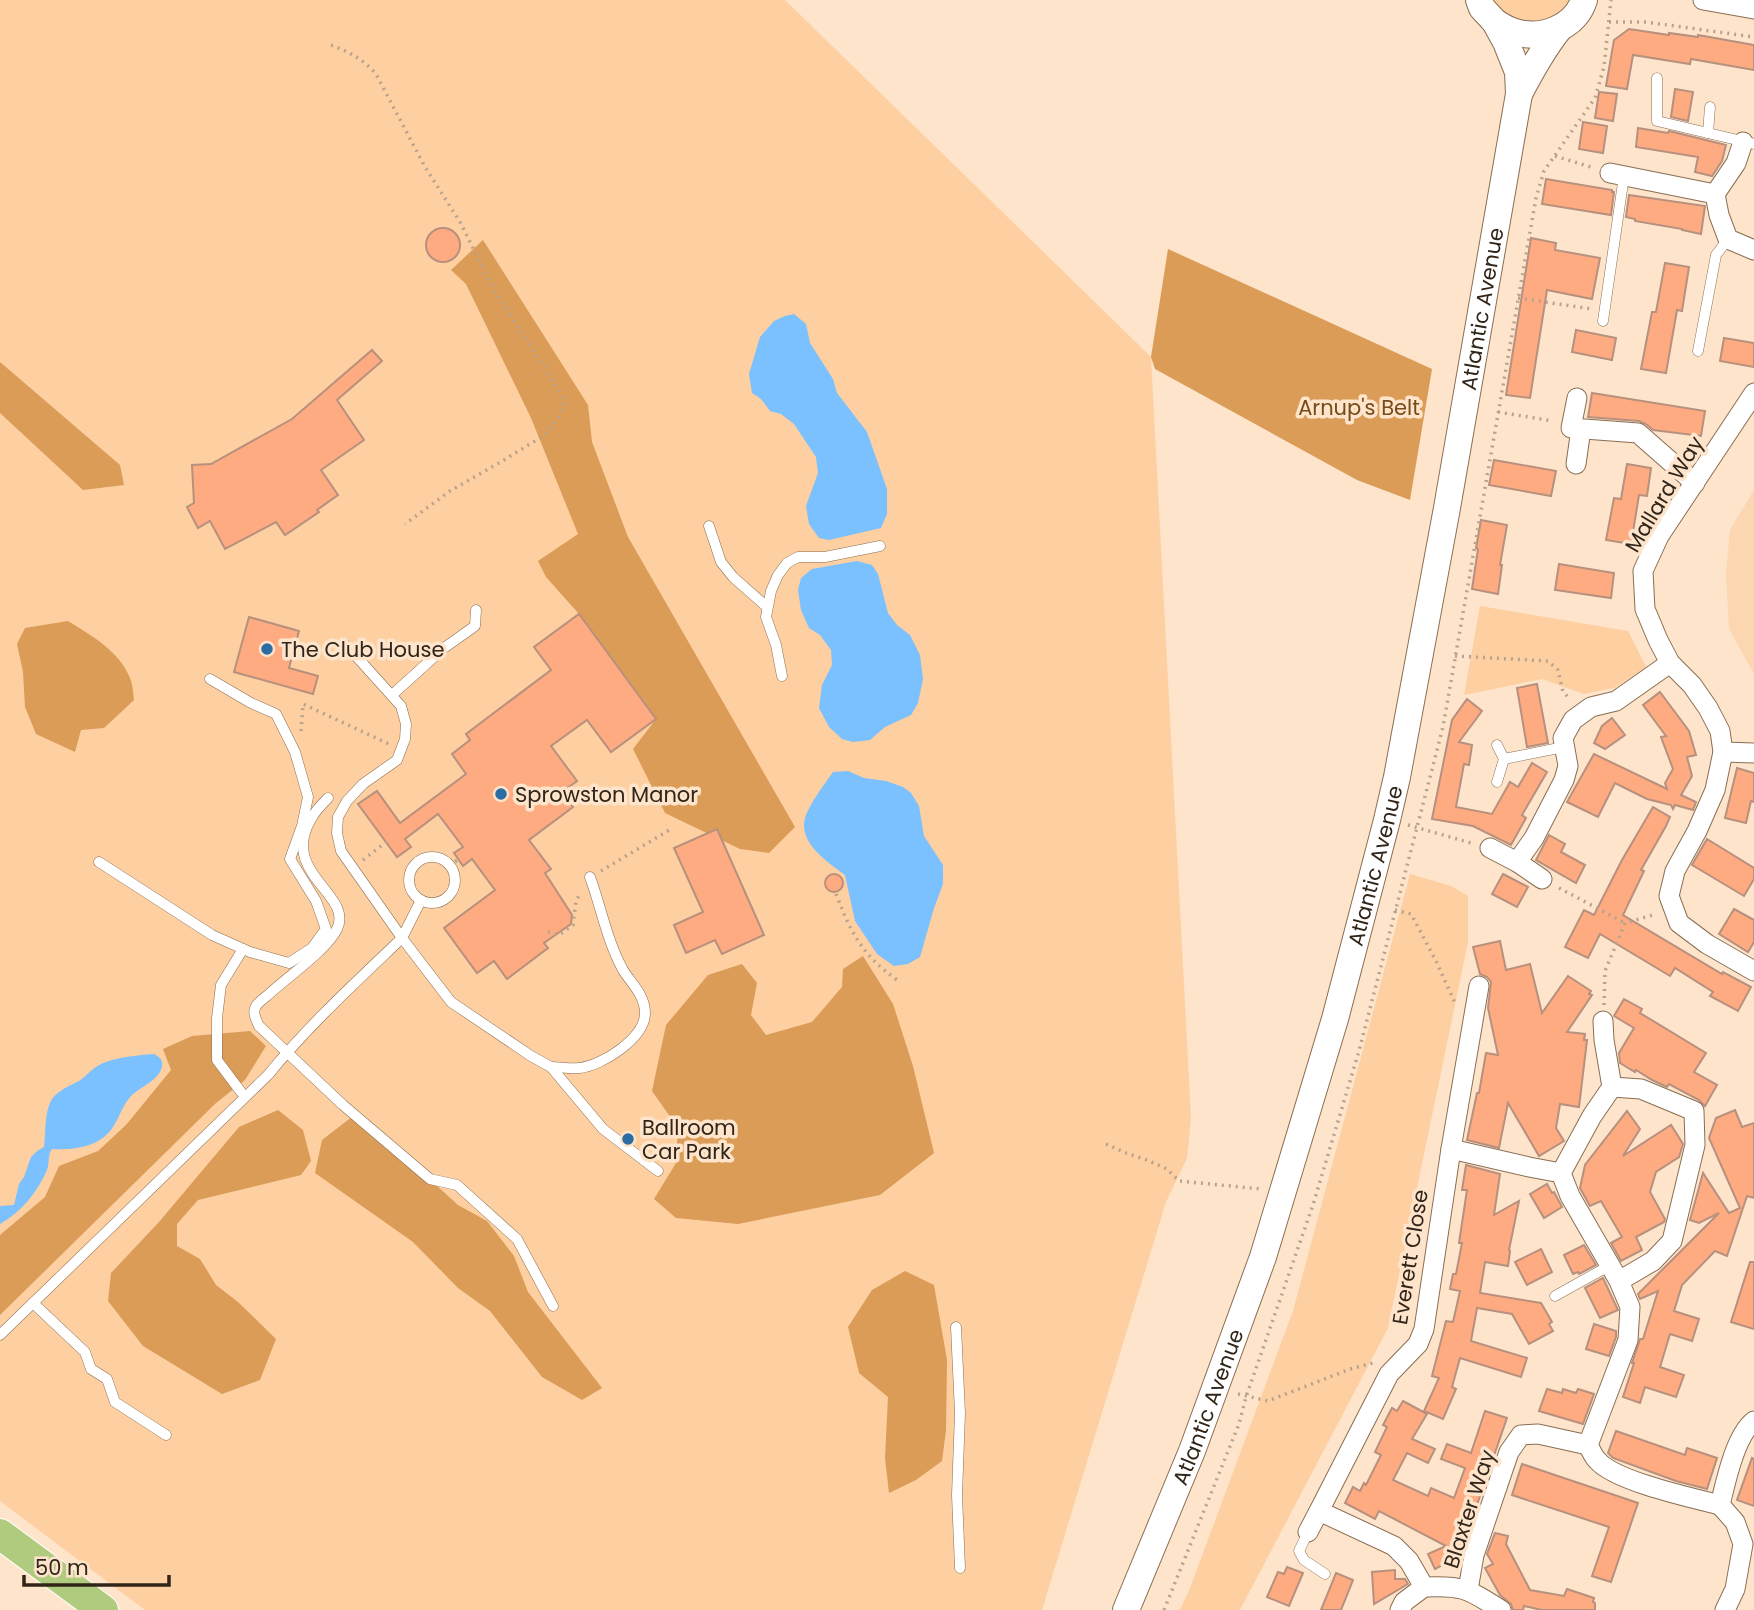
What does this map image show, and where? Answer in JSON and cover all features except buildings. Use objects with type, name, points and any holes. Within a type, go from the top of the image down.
[{"type":"main road","points":[[0,1534],[103,1610]]},
{"type":"street","name":"Atlantic Avenue","points":[[1126,1610],[1192,1451],[1263,1257],[1335,1019],[1397,777],[1519,94],[1518,72],[1506,42],[1479,0]]},
{"type":"street","points":[[1716,1],[1754,9]]},
{"type":"street","points":[[1494,22],[1512,32],[1529,35],[1551,32],[1573,14],[1595,2],[1606,4]]},
{"type":"street","name":"Atlantic Avenue","points":[[1519,94],[1545,46],[1573,14]]},
{"type":"street","points":[[1749,143],[1715,194],[1728,239],[1754,250]]},
{"type":"street","points":[[1617,174],[1715,194]]},
{"type":"street","name":"Mallard Way","points":[[1674,909],[1669,896],[1675,871],[1715,790],[1723,752],[1720,731],[1708,708],[1692,685],[1670,663],[1645,608],[1643,572],[1659,537],[1754,393]]},
{"type":"street","points":[[1576,464],[1577,398]]},
{"type":"street","points":[[1577,426],[1638,433],[1695,483]]},
{"type":"street","points":[[1517,862],[1534,838],[1564,780],[1568,766],[1563,737],[1573,720],[1591,707],[1616,701],[1670,663]]},
{"type":"street","points":[[1723,752],[1754,753]]},
{"type":"street","points":[[1490,848],[1542,879]]},
{"type":"street","points":[[1674,909],[1679,923],[1707,944],[1754,971]]},
{"type":"street","name":"Everett Close","points":[[1308,1532],[1389,1374],[1418,1344],[1424,1329],[1479,986]]},
{"type":"street","points":[[1603,1021],[1612,1087],[1601,1101],[1561,1172],[1570,1196],[1630,1307],[1628,1340],[1588,1446],[1598,1462],[1621,1475],[1667,1492],[1720,1505],[1749,1545],[1725,1610]]},
{"type":"street","points":[[1612,1087],[1641,1089],[1694,1111],[1695,1145],[1672,1241],[1653,1261],[1614,1274]]},
{"type":"street","points":[[1451,1149],[1561,1172]]},
{"type":"street","points":[[1720,1505],[1736,1448],[1754,1421]]},
{"type":"street","name":"Blaxter Way","points":[[1501,1610],[1468,1590],[1474,1555],[1509,1452],[1521,1435],[1538,1434],[1588,1446]]},
{"type":"street","points":[[1319,1511],[1394,1546],[1409,1561],[1424,1587]]},
{"type":"street","points":[[1400,1610],[1404,1602],[1424,1587],[1451,1586],[1468,1590]]},
{"type":"lane","points":[[1657,78],[1657,121],[1749,143]]},
{"type":"lane","points":[[1708,133],[1710,107]]},
{"type":"lane","points":[[1604,316],[1617,174]]},
{"type":"lane","points":[[1698,351],[1716,255],[1728,239]]},
{"type":"lane","points":[[709,526],[721,562],[733,577],[768,607]]},
{"type":"lane","points":[[782,676],[776,646],[765,617],[771,591],[787,562],[798,557],[825,557],[880,546]]},
{"type":"lane","points":[[392,695],[444,648],[475,626],[476,610]]},
{"type":"lane","points":[[347,646],[401,706],[406,724],[405,739],[397,760],[363,784],[346,801],[338,817],[337,833],[341,851],[402,938],[452,1002],[551,1067],[603,1129],[658,1171]]},
{"type":"lane","points":[[99,862],[212,935],[243,949],[289,963],[312,948],[326,929],[316,901],[290,859],[309,797],[295,752],[276,714],[210,679]]},
{"type":"lane","points":[[1497,744],[1504,759],[1497,782]]},
{"type":"lane","points":[[1504,759],[1564,747]]},
{"type":"lane","points":[[328,797],[311,819],[303,840],[304,856],[314,877],[333,898],[341,914],[338,928],[314,955],[256,1007],[254,1015],[259,1026],[286,1052],[430,1180],[457,1185],[517,1239],[553,1306]]},
{"type":"lane","points":[[428,858],[454,862],[455,885],[452,892],[442,901],[435,903],[421,900],[411,888],[411,873],[415,866],[428,858]]},
{"type":"lane","points":[[551,1067],[579,1068],[602,1063],[640,1031],[645,1013],[639,993],[623,969],[610,939],[590,877]]},
{"type":"lane","points":[[0,1335],[268,1075],[286,1052],[402,938],[421,900]]},
{"type":"lane","points":[[241,1092],[217,1060],[217,1018],[221,985],[243,949]]},
{"type":"lane","points":[[1555,1296],[1614,1274]]},
{"type":"lane","points":[[33,1303],[85,1352],[91,1369],[107,1379],[115,1402],[166,1435]]},
{"type":"lane","points":[[956,1327],[960,1413],[957,1495],[960,1568]]},
{"type":"lane","points":[[1308,1532],[1299,1551],[1304,1560],[1325,1574]]},
{"type":"path","points":[[1606,4],[1611,0]]},
{"type":"path","points":[[1609,22],[1647,22],[1754,37]]},
{"type":"path","points":[[331,45],[353,54],[376,74],[425,167],[460,222],[493,288],[565,399],[560,416],[543,436],[450,491],[405,524]]},
{"type":"path","points":[[1555,156],[1617,174]]},
{"type":"path","points":[[1518,298],[1604,316]]},
{"type":"path","points":[[1498,412],[1577,426]]},
{"type":"path","points":[[1455,656],[1548,661],[1558,670],[1563,692],[1583,713]]},
{"type":"path","points":[[303,704],[401,750]]},
{"type":"path","points":[[1416,827],[1490,848]]},
{"type":"path","points":[[548,932],[559,934],[573,926],[576,901],[590,877],[671,830]]},
{"type":"path","points":[[353,867],[386,842]]},
{"type":"path","points":[[1542,879],[1625,923],[1674,909]]},
{"type":"path","points":[[836,894],[849,928],[863,948],[897,980]]},
{"type":"path","points":[[1395,910],[1411,914],[1458,1009]]},
{"type":"path","points":[[1603,1021],[1605,971],[1625,923]]},
{"type":"path","points":[[1106,1144],[1167,1169],[1178,1181],[1283,1191]]},
{"type":"path","points":[[1246,1397],[1268,1401],[1350,1368],[1385,1360],[1398,1365]]},
{"type":"shaded area","points":[[0,0],[785,0],[1151,357],[1191,1118],[1187,1158],[1166,1202],[1042,1610],[145,1610],[0,1501]]},
{"type":"shaded area","points":[[1492,0],[1573,0],[1561,14],[1544,22],[1524,23],[1506,16]]},
{"type":"shaded area","points":[[1754,490],[1754,674],[1729,629],[1726,573],[1730,530]]},
{"type":"shaded area","points":[[1480,606],[1628,631],[1646,667],[1614,688],[1584,694],[1542,679],[1464,695]]},
{"type":"shaded area","points":[[1410,874],[1451,886],[1468,896],[1468,942],[1388,1328],[1240,1610],[1180,1610],[1293,1311]]},
{"type":"green space","points":[[483,240],[588,405],[592,442],[628,537],[795,827],[769,853],[740,849],[665,813],[633,749],[656,719],[579,614],[546,577],[538,561],[578,534],[531,418],[466,284],[451,270]]},
{"type":"green space","name":"Arnup's Belt","points":[[1168,249],[1432,369],[1410,500],[1357,480],[1155,369],[1151,357]]},
{"type":"green space","points":[[0,362],[120,465],[124,485],[83,490],[0,413]]},
{"type":"green space","points":[[68,621],[104,645],[119,660],[131,681],[134,700],[104,728],[81,730],[75,752],[36,734],[25,707],[23,672],[17,644],[25,628]]},
{"type":"green space","points":[[863,956],[893,1004],[913,1066],[934,1153],[880,1195],[738,1224],[676,1218],[654,1199],[676,1163],[678,1128],[652,1091],[666,1025],[708,975],[742,964],[757,983],[751,1015],[766,1035],[812,1022],[842,987],[843,969]]},
{"type":"green space","points":[[250,1031],[266,1046],[245,1080],[216,1103],[0,1315],[0,1235],[45,1197],[59,1166],[98,1151],[126,1125],[171,1070],[163,1049],[192,1036]]},
{"type":"green space","points":[[278,1110],[303,1130],[311,1161],[301,1175],[198,1200],[177,1224],[177,1246],[200,1259],[216,1285],[276,1339],[260,1380],[222,1394],[143,1346],[108,1301],[111,1273],[159,1222],[239,1127]]},
{"type":"green space","points":[[357,1113],[458,1205],[487,1221],[514,1256],[528,1292],[602,1388],[582,1400],[542,1377],[490,1311],[458,1288],[413,1242],[315,1173],[322,1140]]},
{"type":"green space","points":[[905,1271],[934,1285],[947,1360],[946,1430],[942,1461],[916,1480],[889,1493],[885,1458],[888,1397],[859,1373],[848,1327],[872,1290]]},
{"type":"water","points":[[794,314],[806,324],[810,343],[833,379],[837,393],[867,432],[887,489],[887,514],[881,528],[829,540],[819,538],[809,524],[806,506],[818,473],[816,457],[794,424],[781,414],[770,411],[761,399],[752,393],[749,374],[760,337],[774,321]]},
{"type":"water","points":[[857,561],[872,565],[878,574],[888,613],[897,625],[910,635],[920,655],[923,679],[918,703],[911,715],[885,727],[870,740],[853,742],[842,739],[829,727],[819,708],[822,685],[832,665],[831,650],[820,635],[809,628],[801,610],[798,590],[801,578],[812,569]]},
{"type":"water","points":[[848,771],[864,778],[886,781],[911,793],[919,806],[924,836],[943,865],[943,884],[920,957],[908,964],[894,966],[877,954],[855,921],[845,875],[818,854],[805,833],[805,819],[820,790],[833,772]]},
{"type":"water","points":[[154,1054],[162,1062],[158,1075],[131,1096],[109,1133],[86,1146],[52,1149],[47,1170],[33,1194],[15,1214],[0,1224],[0,1206],[14,1205],[19,1184],[31,1157],[44,1147],[48,1110],[52,1099],[101,1064]]},
{"type":"place","name":"The Club House","points":[[267,649]]},
{"type":"place","name":"Sprowston Manor","points":[[501,794]]},
{"type":"place","name":"Ballroom Car Park","points":[[628,1139]]}]
